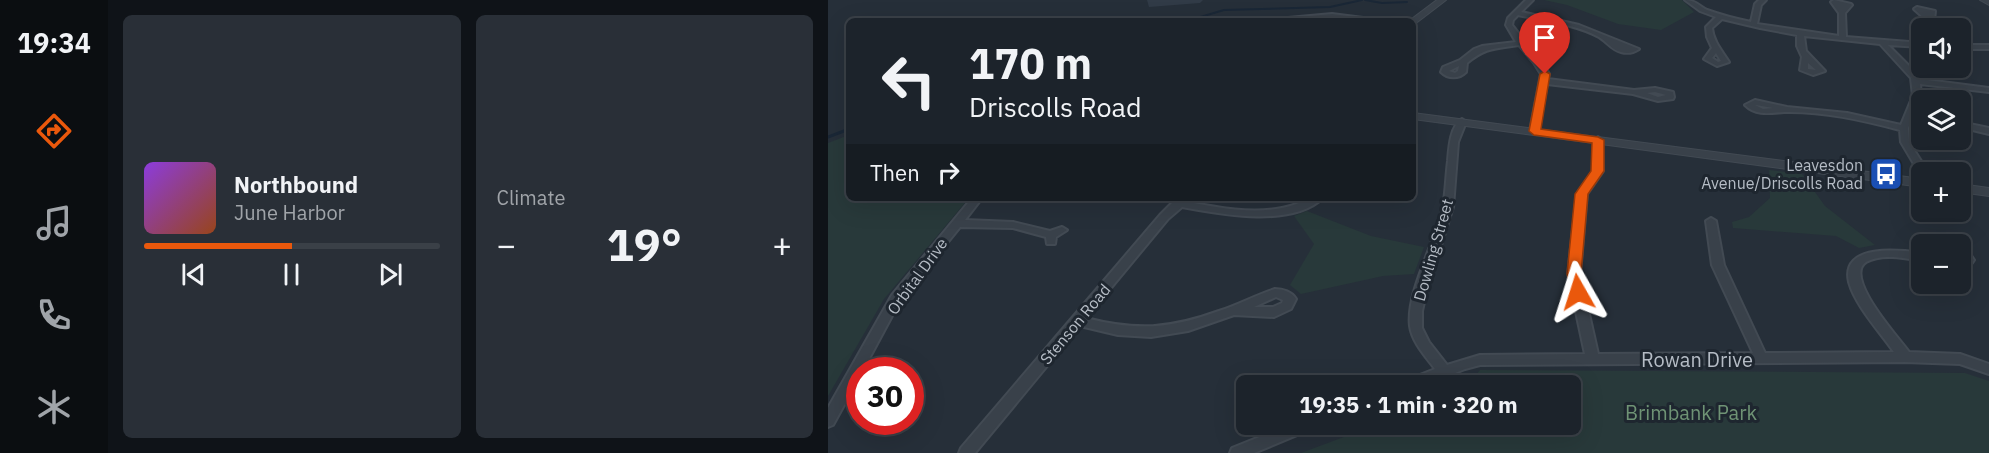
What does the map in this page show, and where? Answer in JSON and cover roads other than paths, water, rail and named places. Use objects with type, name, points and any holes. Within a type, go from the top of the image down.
[{"type":"street","points":[[1416,18],[1442,0]]},
{"type":"street","points":[[1530,0],[1510,19],[1509,25],[1545,74],[1534,131]]},
{"type":"street","points":[[1688,0],[1700,10],[1719,18],[1843,39],[1911,45]]},
{"type":"street","points":[[1754,24],[1758,1]]},
{"type":"street","points":[[1516,13],[1577,26],[1605,39]]},
{"type":"street","points":[[1842,13],[1843,39]]},
{"type":"street","points":[[1310,18],[1332,16],[1348,18]]},
{"type":"street","points":[[1715,49],[1709,34],[1709,27],[1719,18]]},
{"type":"street","points":[[1801,32],[1799,44],[1805,58]]},
{"type":"street","points":[[1463,62],[1485,48],[1521,43]]},
{"type":"street","points":[[1883,44],[1915,77],[1917,90]]},
{"type":"street","points":[[1971,47],[1989,47]]},
{"type":"street","points":[[1545,81],[1634,92]]},
{"type":"street","points":[[1916,81],[1989,90]]},
{"type":"street","points":[[1789,110],[1855,116],[1904,128]]},
{"type":"street","points":[[1911,111],[1904,128],[1905,142],[1917,162]]},
{"type":"street","points":[[1416,116],[1911,182]]},
{"type":"street","name":"Dowling Street","points":[[1444,371],[1416,328],[1416,311],[1448,207],[1454,142],[1462,122]]},
{"type":"street","points":[[1971,127],[1989,131]]},
{"type":"street","points":[[1593,359],[1574,274],[1582,194],[1598,171],[1598,140]]},
{"type":"street","points":[[1971,190],[1989,192]]},
{"type":"street","name":"Orbital Drive","points":[[828,421],[896,298],[974,201]]},
{"type":"street","points":[[1182,201],[1239,214],[1261,215],[1300,207],[1312,201]]},
{"type":"street","name":"Stenson Road","points":[[966,453],[1164,217],[1182,201]]},
{"type":"street","points":[[1711,221],[1718,265],[1762,359]]},
{"type":"street","points":[[956,223],[1013,225],[1051,238],[1062,230]]},
{"type":"street","points":[[1905,357],[1858,291],[1854,272],[1858,264],[1874,255],[1911,255]]},
{"type":"street","points":[[1077,321],[1114,329],[1152,332],[1236,311]]},
{"type":"street","name":"Rowan Drive","points":[[1434,375],[1479,360],[1905,357],[1960,359],[1989,369]]},
{"type":"street","points":[[1237,453],[1282,435]]},
{"type":"waterway","points":[[1197,18],[1224,10],[1330,7],[1362,0]]},
{"type":"waterway","points":[[1365,0],[1382,3],[1407,2]]},
{"type":"waterway","points":[[828,137],[846,130]]},
{"type":"place","name":"Leavesdon Avenue/Driscolls Road","points":[[1886,174]]},
{"type":"park label","name":"Brimbank Park","points":[[1691,412]]}]
